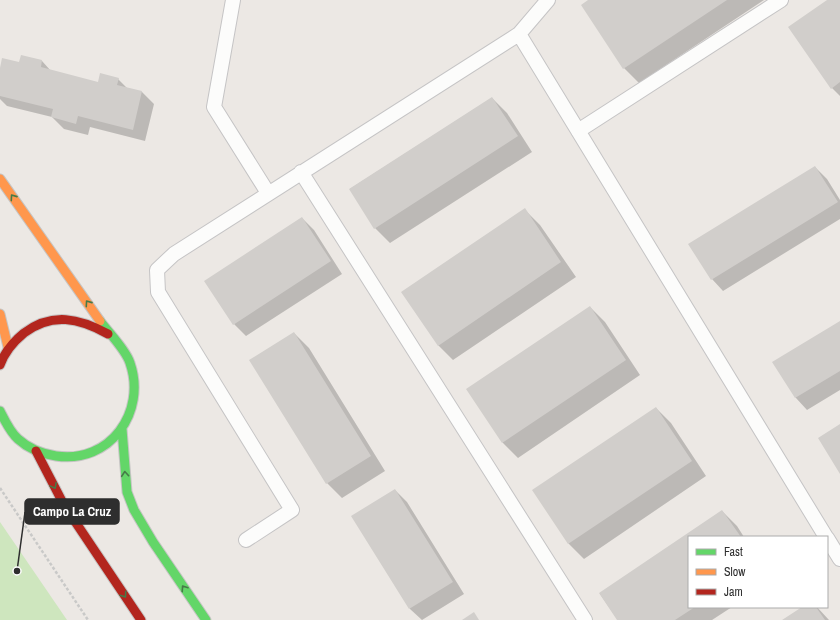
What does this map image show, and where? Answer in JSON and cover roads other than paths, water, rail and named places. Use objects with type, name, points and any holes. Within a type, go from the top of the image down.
[{"type":"main road","points":[[0,179],[110,335],[127,355],[134,380],[133,405],[122,429],[107,445],[88,454],[70,458],[36,452],[19,440],[6,424],[0,411]]},
{"type":"main road","points":[[0,314],[8,347]]},
{"type":"main road","points":[[0,365],[8,347],[29,328],[56,318],[78,320],[94,325],[110,335]]},
{"type":"main road","points":[[122,429],[128,492],[134,510],[153,542],[206,620]]},
{"type":"main road","points":[[36,452],[64,505],[141,620]]},
{"type":"lane","points":[[233,0],[214,107],[268,193]]},
{"type":"lane","points":[[246,540],[292,510],[158,292],[158,270],[174,254],[519,34],[548,0]]},
{"type":"lane","points":[[578,131],[781,0]]},
{"type":"lane","points":[[519,34],[826,536]]},
{"type":"lane","points":[[301,172],[585,620]]},
{"type":"lane","points":[[828,539],[840,559]]},
{"type":"place","name":"Campo La Cruz","points":[[17,571]]}]
